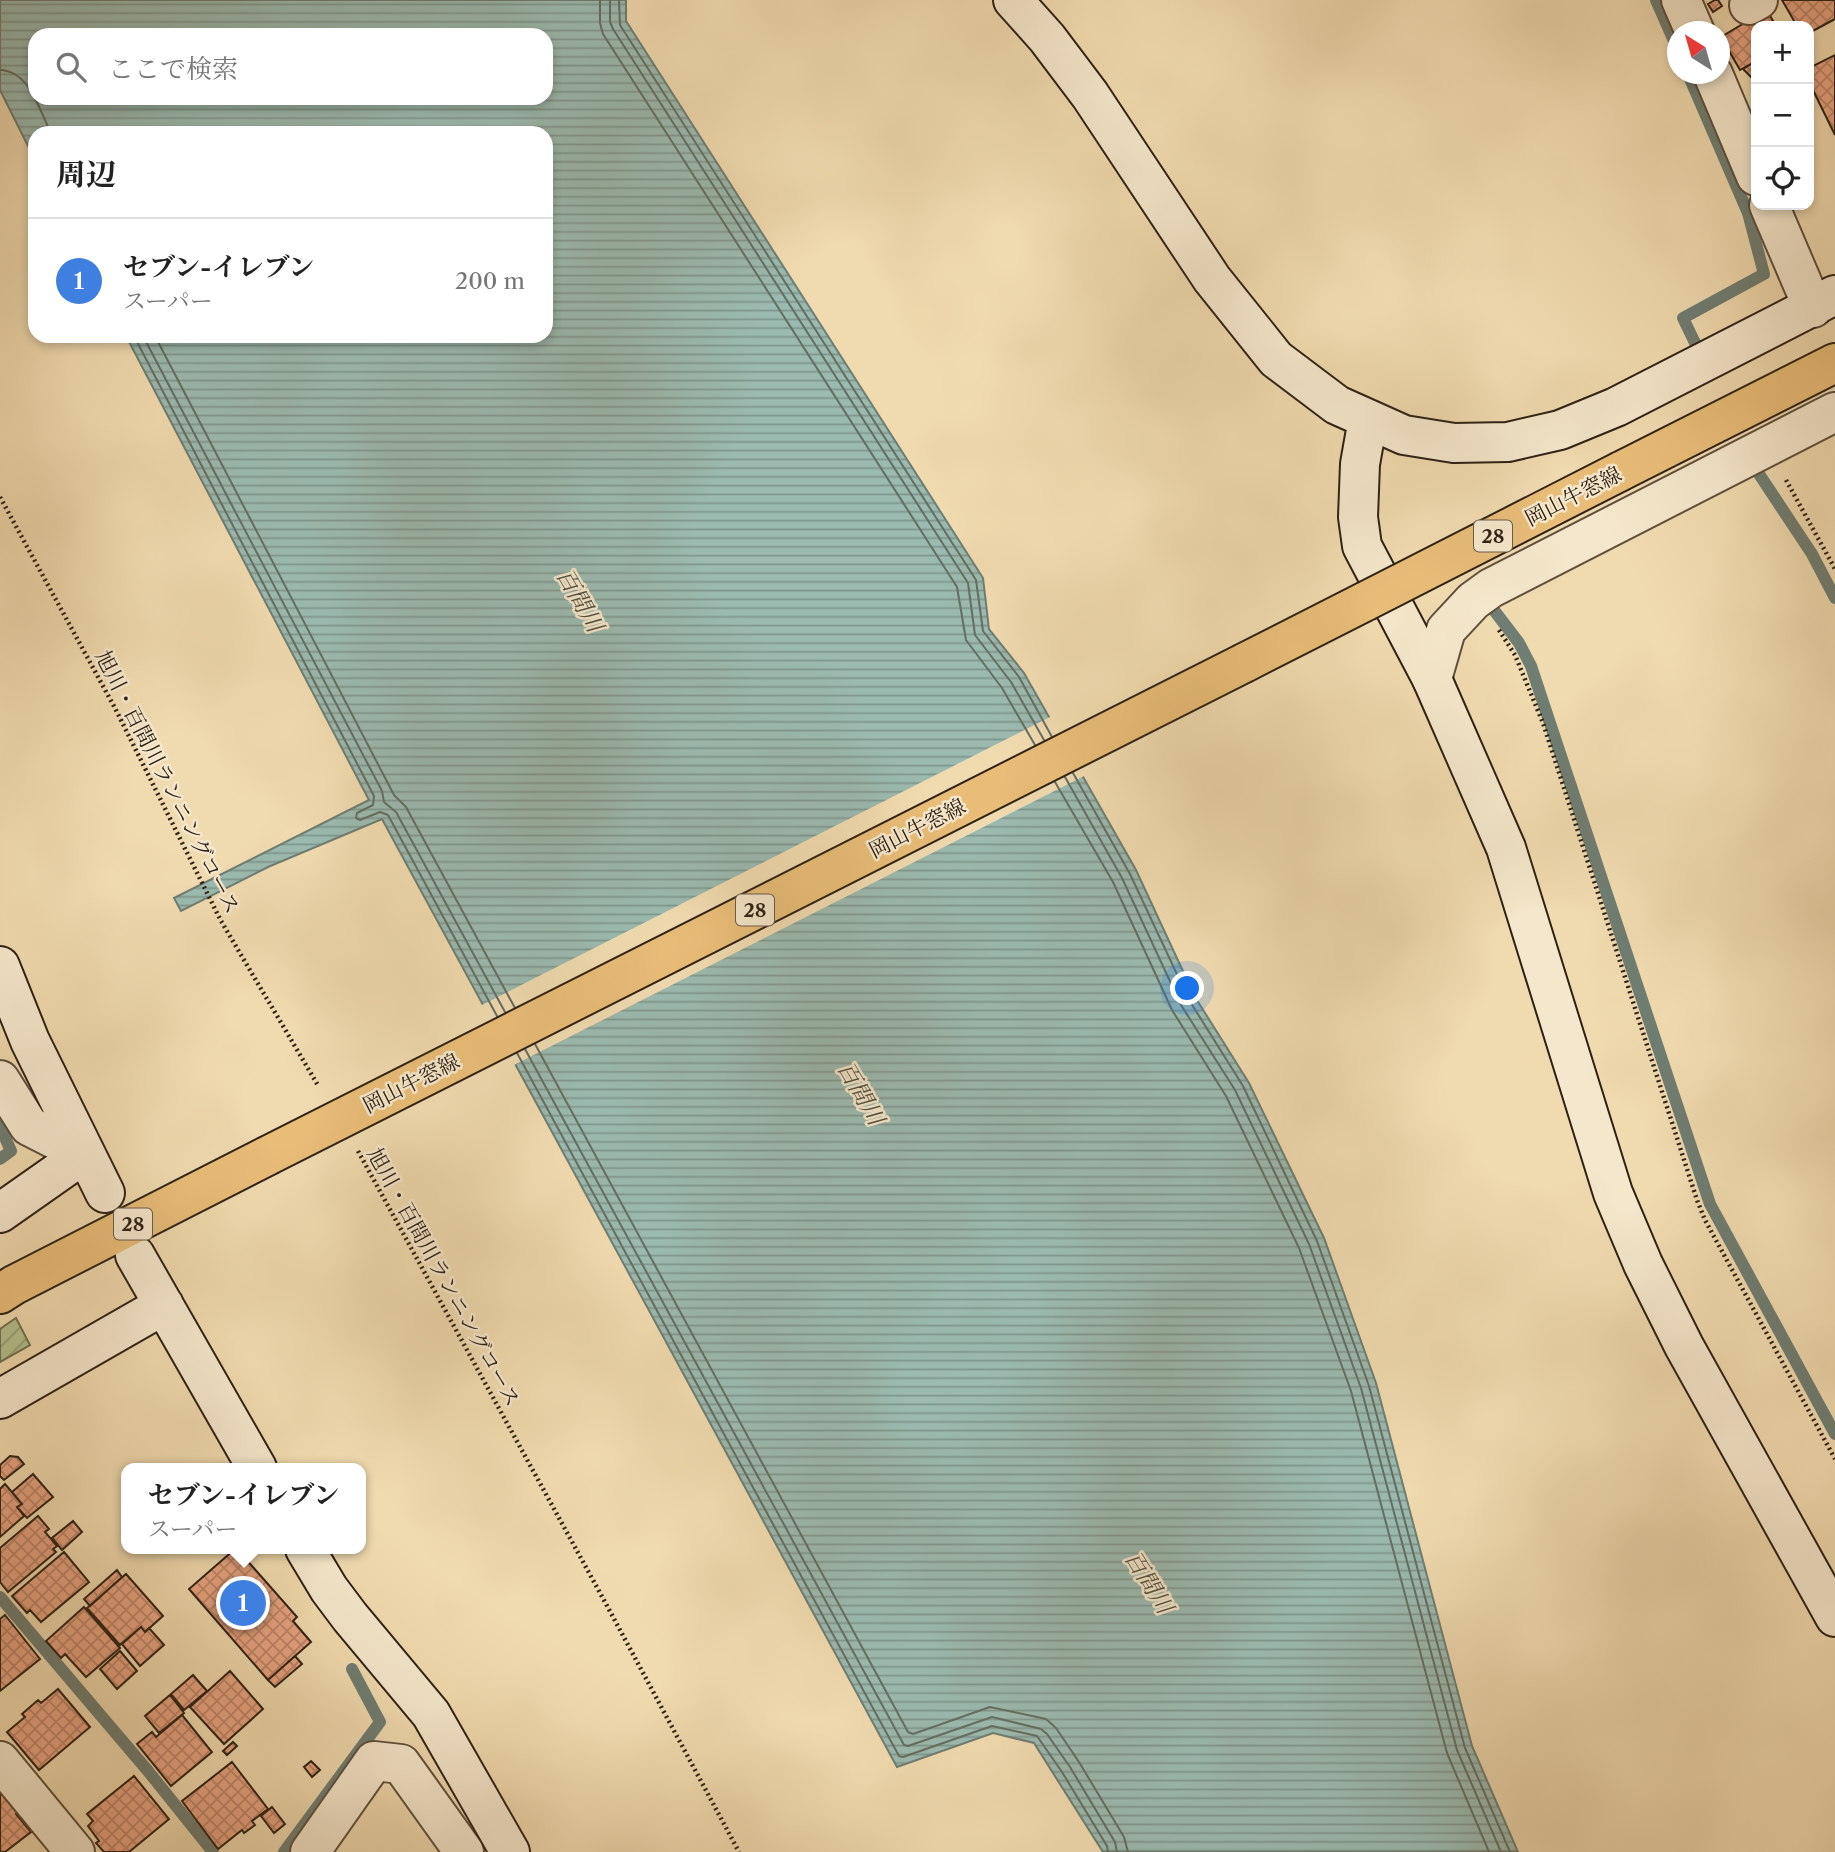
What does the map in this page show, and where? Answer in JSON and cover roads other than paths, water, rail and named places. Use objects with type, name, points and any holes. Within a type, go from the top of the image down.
[{"type":"main road","name":"岡山牛窓線","points":[[0,1294],[267,1156],[1835,363]]},
{"type":"street","points":[[1013,0],[1047,38],[1090,95],[1212,279],[1276,359],[1337,405],[1404,435],[1454,443],[1508,442],[1560,430],[1616,407],[1824,302],[1772,210]]},
{"type":"street","points":[[1681,0],[1690,21]]},
{"type":"street","points":[[1717,84],[1751,164]]},
{"type":"street","points":[[1432,679],[1446,630],[1473,601],[1491,588],[1835,412]]},
{"type":"street","points":[[1368,419],[1360,464],[1358,517],[1362,546],[1432,679],[1506,848],[1613,1193],[1643,1264],[1684,1346],[1835,1618]]},
{"type":"street","points":[[0,966],[30,1041],[105,1194]]},
{"type":"street","points":[[0,1080],[29,1126],[84,1154]]},
{"type":"street","points":[[0,1213],[84,1154]]},
{"type":"street","points":[[135,1255],[254,1463]]},
{"type":"street","points":[[0,1399],[164,1305]]},
{"type":"street","points":[[308,1554],[350,1617],[431,1714],[510,1852]]},
{"type":"street","points":[[0,1761],[75,1852]]},
{"type":"street","points":[[310,1852],[374,1761],[401,1765],[464,1852]]},
{"type":"water","name":"百間川","points":[[0,0],[626,0],[626,21],[983,578],[989,629],[1024,673],[1136,870],[1195,997],[1249,1083],[1324,1238],[1376,1383],[1472,1746],[1518,1852],[1103,1852],[1034,1743],[993,1733],[897,1767],[382,819],[268,867],[181,911],[174,898],[369,800],[130,343],[553,343],[553,126],[28,126],[28,146],[0,90]]},
{"type":"waterway","points":[[1656,0],[1667,25]]},
{"type":"waterway","points":[[1692,84],[1748,213],[1764,274],[1683,318],[1697,347]]},
{"type":"waterway","points":[[1757,471],[1812,554],[1835,598]]},
{"type":"waterway","points":[[1490,605],[1519,643],[1531,666],[1710,1204],[1835,1434]]},
{"type":"waterway","points":[[0,1126],[11,1151],[0,1159]]},
{"type":"waterway","points":[[0,1597],[213,1852]]},
{"type":"waterway","points":[[284,1852],[380,1722],[352,1669]]},
{"type":"place","name":"セブン-イレブン","points":[[243,1603]]}]
